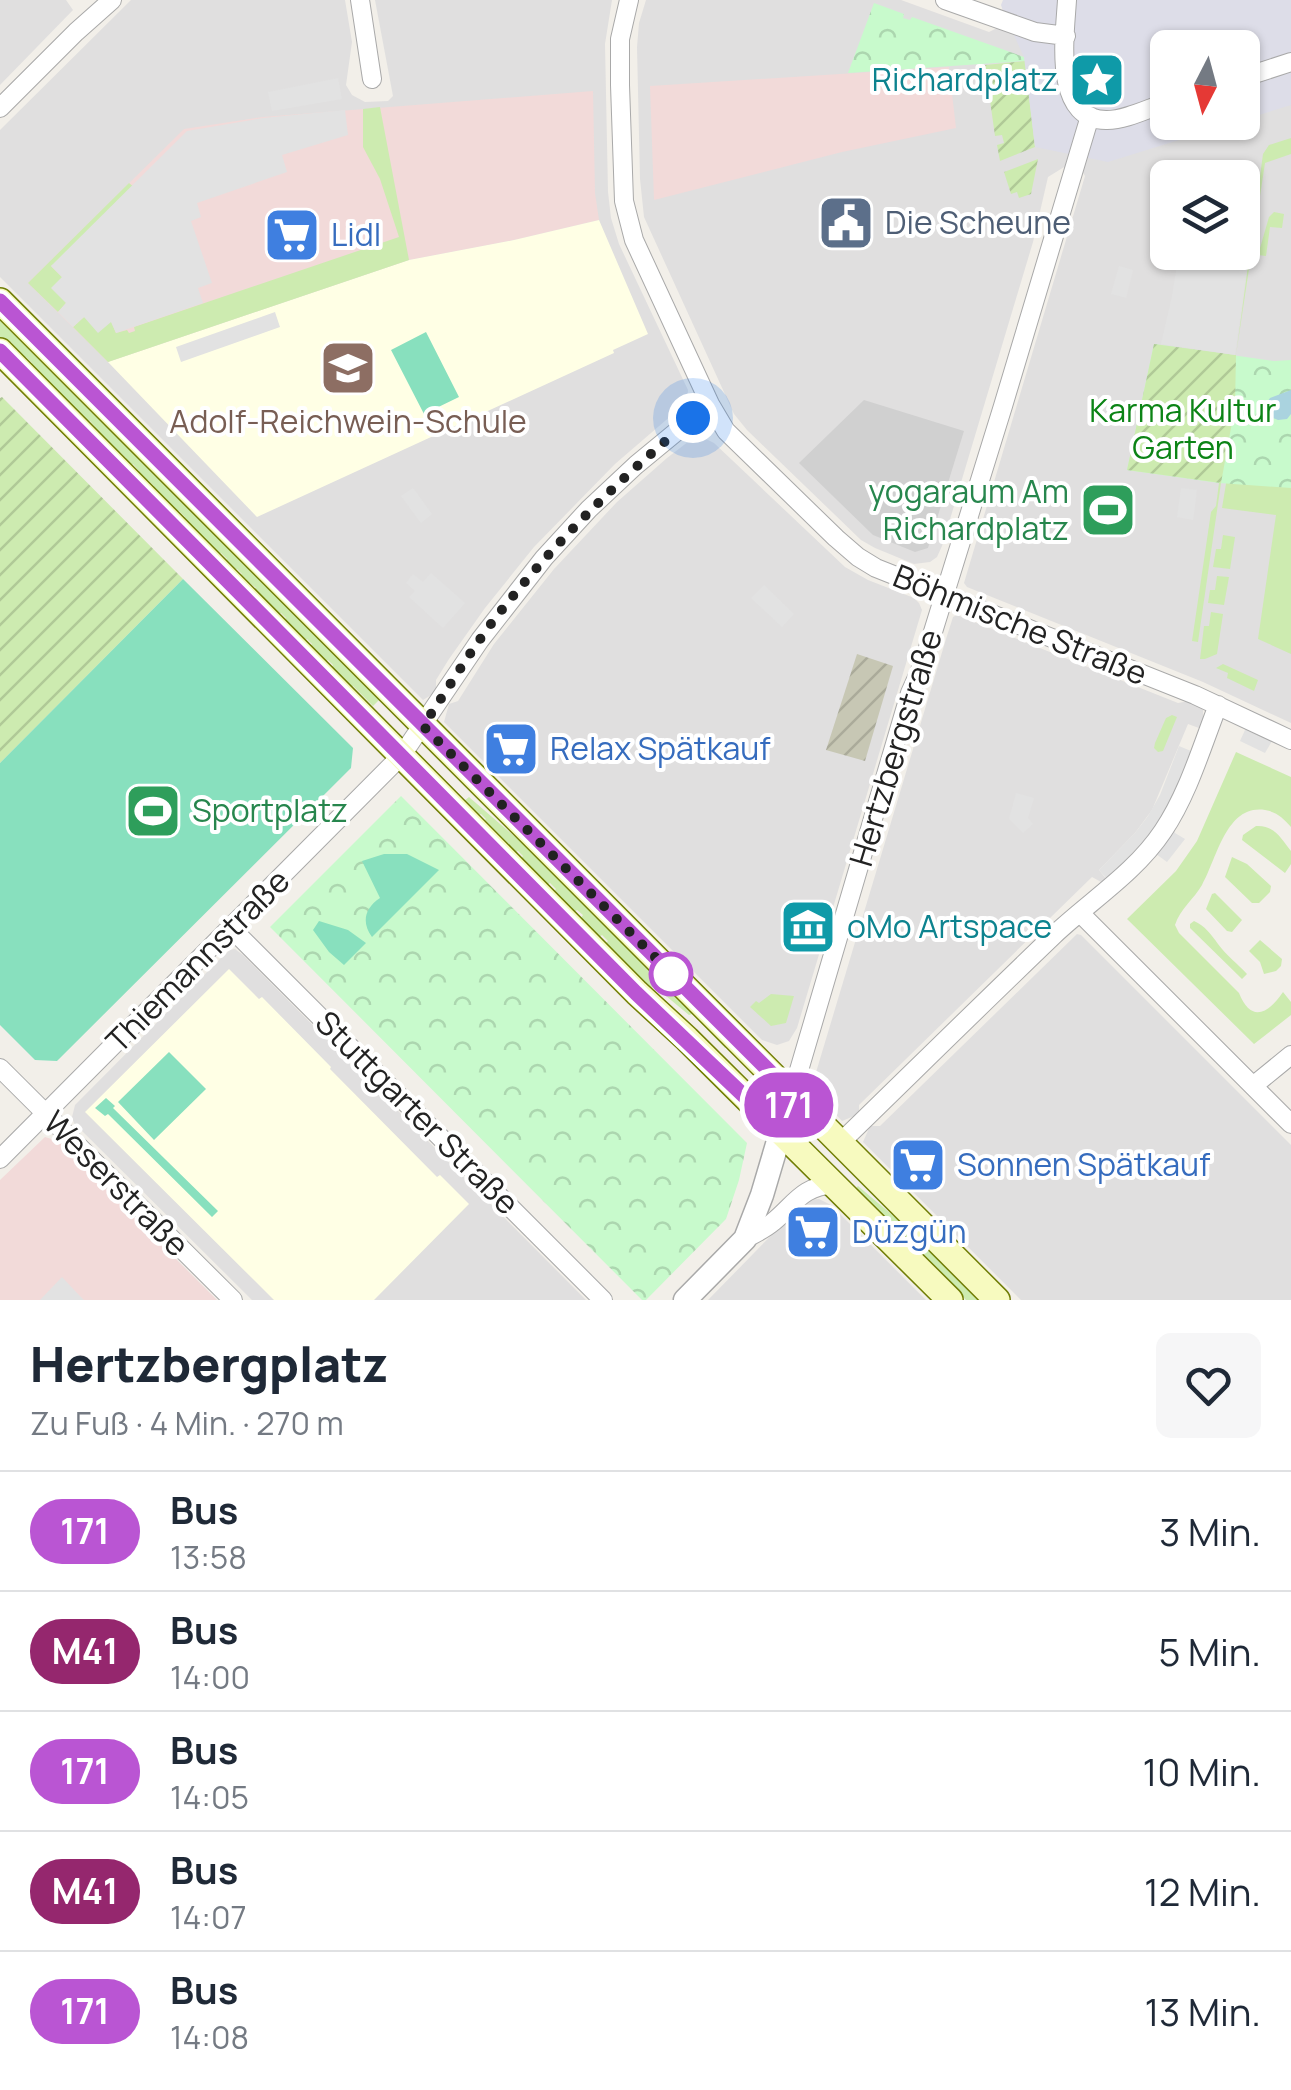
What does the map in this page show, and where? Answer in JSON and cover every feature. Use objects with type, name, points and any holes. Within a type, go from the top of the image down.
[{"type":"main road","points":[[0,301],[996,1300]]},
{"type":"main road","points":[[0,351],[636,993],[950,1300]]},
{"type":"street","points":[[0,108],[91,6],[112,0]]},
{"type":"street","points":[[360,0],[372,80]]},
{"type":"street","name":"Böhmische Straße","points":[[630,0],[620,39],[626,212],[634,240],[726,431],[858,557],[876,568],[1218,705],[1291,740]]},
{"type":"street","points":[[944,0],[1034,32],[1066,36]]},
{"type":"street","points":[[1068,0],[1065,78],[1080,111],[1108,120],[1150,107]]},
{"type":"street","points":[[1260,72],[1291,62]]},
{"type":"street","name":"Hertzbergstraße","points":[[792,1094],[905,710],[1000,418],[1090,116]]},
{"type":"street","name":"Thiemannstraße","points":[[0,1158],[402,755],[480,640],[544,558],[636,465],[710,404]]},
{"type":"street","points":[[841,1142],[1038,951],[1132,866],[1164,830],[1218,705]]},
{"type":"street","points":[[1081,914],[1291,1124]]},
{"type":"street","name":"Stuttgarter Straße","points":[[230,928],[603,1300]]},
{"type":"street","points":[[1253,1086],[1291,1056]]},
{"type":"street","name":"Weserstraße","points":[[0,1068],[232,1300]]},
{"type":"street","points":[[745,1239],[792,1094]]},
{"type":"street","points":[[685,1300],[745,1239],[772,1224],[805,1192],[834,1184]]},
{"type":"shaded area","points":[[0,0],[66,0],[73,10],[0,85]]},
{"type":"shaded area","points":[[131,0],[345,0],[352,42],[346,85],[352,95],[365,102],[388,101],[393,96],[375,0],[612,0],[605,44],[611,218],[619,244],[688,390],[687,402],[615,464],[534,547],[449,659],[436,680],[436,692],[423,700],[0,277],[0,130]]},
{"type":"shaded area","points":[[646,0],[901,0],[989,32],[999,27],[1046,44],[1075,128],[1069,164],[1048,177],[1033,242],[942,546],[930,562],[914,564],[861,540],[734,414],[644,217],[637,47]]},
{"type":"shaded area","name":"Richardplatz","points":[[1003,0],[1291,0],[1291,105],[1260,115],[1260,30],[1150,30],[1150,140],[1179,140],[1108,162],[1035,147],[1024,57],[1001,5]]},
{"type":"shaded area","points":[[949,67],[956,128],[842,152],[654,200],[650,86]]},
{"type":"shaded area","points":[[1291,77],[1291,723],[1203,682],[964,583],[1085,176],[1081,169],[1090,139],[1150,126],[1150,140],[1260,140],[1260,83]]},
{"type":"shaded area","points":[[338,78],[342,99],[272,111],[268,92]]},
{"type":"shaded area","points":[[593,91],[599,220],[409,260],[108,362],[28,283],[184,129],[263,117]]},
{"type":"shaded area","points":[[345,110],[348,135],[282,155],[287,172],[197,203],[201,217],[191,221],[212,283],[198,288],[203,303],[116,333],[111,322],[98,333],[84,317],[73,327],[58,312],[66,303],[51,288],[62,277],[51,266],[187,131]]},
{"type":"shaded area","name":"Adolf-Reichwein-Schule","points":[[599,220],[648,334],[257,517],[108,362],[409,260]]},
{"type":"shaded area","points":[[1119,266],[1133,270],[1126,298],[1111,294]]},
{"type":"shaded area","points":[[1176,270],[1247,270],[1235,355],[1161,344]]},
{"type":"shaded area","points":[[275,312],[280,327],[181,362],[176,347]]},
{"type":"shaded area","points":[[864,400],[964,431],[928,548],[915,552],[873,535],[799,463]]},
{"type":"shaded area","points":[[693,438],[714,443],[845,567],[914,598],[922,610],[797,1028],[789,1041],[777,1045],[762,1040],[444,722],[449,704],[458,701],[494,644],[554,569],[617,502]]},
{"type":"shaded area","points":[[413,488],[432,514],[421,523],[401,496]]},
{"type":"shaded area","points":[[1181,488],[1197,490],[1193,520],[1177,517]]},
{"type":"shaded area","points":[[431,573],[465,603],[443,628],[409,597],[415,591],[406,583],[413,574],[423,582]]},
{"type":"shaded area","points":[[764,585],[794,614],[782,627],[751,598]]},
{"type":"shaded area","points":[[957,615],[1178,703],[1189,701],[1203,710],[1203,721],[1199,728],[1188,724],[1152,810],[1099,870],[1107,880],[1103,883],[1092,877],[859,1105],[859,1114],[842,1121],[819,1097],[814,1079],[946,639]]},
{"type":"shaded area","points":[[857,654],[893,666],[865,761],[826,750]]},
{"type":"shaded area","points":[[1244,727],[1272,741],[1265,753],[1240,741]]},
{"type":"shaded area","points":[[1179,746],[1191,751],[1172,799],[1154,830],[1106,881],[1099,870],[1148,816]]},
{"type":"shaded area","points":[[1016,793],[1034,798],[1028,818],[1033,824],[1023,833],[1009,819]]},
{"type":"shaded area","points":[[1174,829],[1185,839],[1167,862],[1156,854]]},
{"type":"shaded area","points":[[1077,934],[1291,1145],[1291,1300],[1021,1300],[863,1142],[870,1126],[880,1126]]},
{"type":"shaded area","points":[[235,949],[586,1300],[252,1300],[74,1123],[75,1105],[223,956]]},
{"type":"shaded area","points":[[229,969],[259,999],[262,997],[437,1177],[440,1175],[469,1204],[374,1300],[274,1300],[85,1112]]},
{"type":"shaded area","points":[[45,1137],[58,1141],[217,1300],[0,1300],[0,1180]]},
{"type":"shaded area","points":[[819,1199],[831,1205],[926,1300],[708,1300],[801,1205]]},
{"type":"shaded area","points":[[62,1277],[84,1300],[40,1300]]},
{"type":"green space","points":[[874,3],[904,14],[903,18],[912,17],[1024,57],[1025,61],[848,73]]},
{"type":"green space","points":[[1025,61],[1035,147],[1000,161],[997,145],[1004,143],[1002,135],[995,136],[985,65]]},
{"type":"green space","points":[[380,107],[409,260],[108,362],[73,327],[84,317],[111,321],[116,333],[129,333],[135,331],[134,327],[399,237],[380,179],[363,147],[363,109]]},
{"type":"green space","points":[[1291,138],[1291,154],[1265,163],[1260,196],[1263,154],[1269,145]]},
{"type":"green space","points":[[1038,159],[1031,194],[1019,198],[1017,192],[1011,194],[1004,172]]},
{"type":"green space","points":[[129,183],[145,196],[51,266],[62,277],[66,303],[58,312],[28,283]]},
{"type":"green space","points":[[1274,212],[1284,214],[1282,228],[1270,227],[1266,256],[1260,255],[1260,248]]},
{"type":"green space","points":[[0,317],[380,699],[373,706],[331,669],[333,665],[328,660],[324,663],[307,639],[304,642],[283,622],[286,618],[281,613],[277,615],[253,592],[256,588],[247,585],[237,569],[233,571],[224,562],[227,559],[221,553],[217,556],[182,520],[185,517],[179,511],[175,513],[151,489],[154,486],[148,480],[145,482],[136,474],[139,471],[133,464],[129,467],[126,458],[120,452],[117,455],[93,430],[90,421],[86,424],[29,367],[32,363],[14,351],[11,342],[7,345],[0,337]]},
{"type":"green space","points":[[426,332],[459,397],[424,414],[391,350]]},
{"type":"green space","name":"Karma Kultur Garten","points":[[1154,344],[1291,360],[1291,488],[1127,470]]},
{"type":"green space","name":"Karma Kultur Garten","points":[[1154,344],[1236,355],[1235,406],[1221,483],[1127,470]]},
{"type":"green space","points":[[0,398],[183,579],[0,763]]},
{"type":"green space","points":[[1291,414],[1291,654],[1258,639],[1276,515],[1222,508],[1232,447]]},
{"type":"green space","points":[[1221,483],[1198,642],[1192,641],[1211,512],[1216,506]]},
{"type":"green space","points":[[1223,535],[1235,537],[1230,569],[1213,567]]},
{"type":"green space","points":[[1217,576],[1229,577],[1224,605],[1208,603]]},
{"type":"green space","name":"Sportplatz","points":[[183,579],[353,748],[351,768],[57,1061],[35,1060],[0,1025],[0,763]]},
{"type":"green space","points":[[1211,612],[1223,614],[1217,654],[1200,659],[1204,626],[1209,626]]},
{"type":"green space","points":[[1223,664],[1258,680],[1254,691],[1216,668]]},
{"type":"green space","points":[[1177,717],[1163,751],[1158,752],[1155,743],[1166,718]]},
{"type":"green space","points":[[1236,752],[1291,777],[1291,827],[1280,816],[1265,810],[1252,810],[1241,816],[1224,836],[1202,885],[1175,925],[1239,993],[1249,1009],[1266,1010],[1283,992],[1291,1002],[1291,1015],[1254,1044],[1127,919],[1176,871],[1197,841]]},
{"type":"green space","points":[[401,796],[747,1143],[726,1219],[646,1300],[270,927]]},
{"type":"green space","points":[[469,797],[535,854],[727,1045],[725,1048],[692,1014],[654,986],[650,990],[605,944],[608,941],[602,935],[598,938],[580,919],[583,915],[577,910],[573,913],[553,893],[556,889],[550,883],[546,886],[520,860],[523,856],[518,851],[514,853],[483,822],[486,819],[481,814],[477,816],[463,802]]},
{"type":"green space","points":[[1256,826],[1272,830],[1291,851],[1291,864],[1285,873],[1242,840]]},
{"type":"green space","points":[[384,854],[407,854],[439,870],[372,937],[366,916],[380,898],[362,861]]},
{"type":"green space","points":[[1232,857],[1247,864],[1271,886],[1259,903],[1252,903],[1225,877]]},
{"type":"green space","points":[[1215,893],[1242,920],[1232,932],[1206,909]]},
{"type":"green space","points":[[319,921],[348,930],[366,943],[344,965],[313,930]]},
{"type":"green space","points":[[1194,921],[1247,974],[1242,979],[1190,928]]},
{"type":"green space","points":[[1260,940],[1282,959],[1276,971],[1264,974],[1260,962],[1249,951]]},
{"type":"green space","points":[[771,994],[794,996],[786,1023],[771,1026],[750,1007]]},
{"type":"green space","points":[[169,1052],[206,1089],[154,1140],[118,1102]]},
{"type":"green space","points":[[106,1098],[218,1211],[212,1217],[108,1114],[105,1116],[95,1108]]},
{"type":"green space","points":[[858,1186],[923,1241],[981,1300],[966,1300],[855,1189]]},
{"type":"water","points":[[1291,390],[1291,414],[1287,419],[1266,415],[1263,408],[1270,398]]},
{"type":"bus line","name":"171","points":[[0,301],[792,1094],[781,1131],[636,993],[0,351]]},
{"type":"place","name":"Richardplatz","points":[[1097,80]]},
{"type":"place","name":"Die Scheune","points":[[846,223]]},
{"type":"place","name":"Lidl","points":[[292,235]]},
{"type":"place","name":"Adolf-Reichwein-Schule","points":[[348,368]]},
{"type":"place","name":"yogaraum Am Richardplatz","points":[[1108,510]]},
{"type":"place","name":"Relax Spätkauf","points":[[511,749]]},
{"type":"place","name":"Sportplatz","points":[[153,811]]},
{"type":"place","name":"oMo Artspace","points":[[808,927]]},
{"type":"place","name":"Sonnen Spätkauf","points":[[918,1165]]},
{"type":"place","name":"Düzgün","points":[[813,1232]]},
{"type":"route","points":[[671,974],[676,978],[423,726],[496,617],[544,558],[636,465],[693,418]]}]
